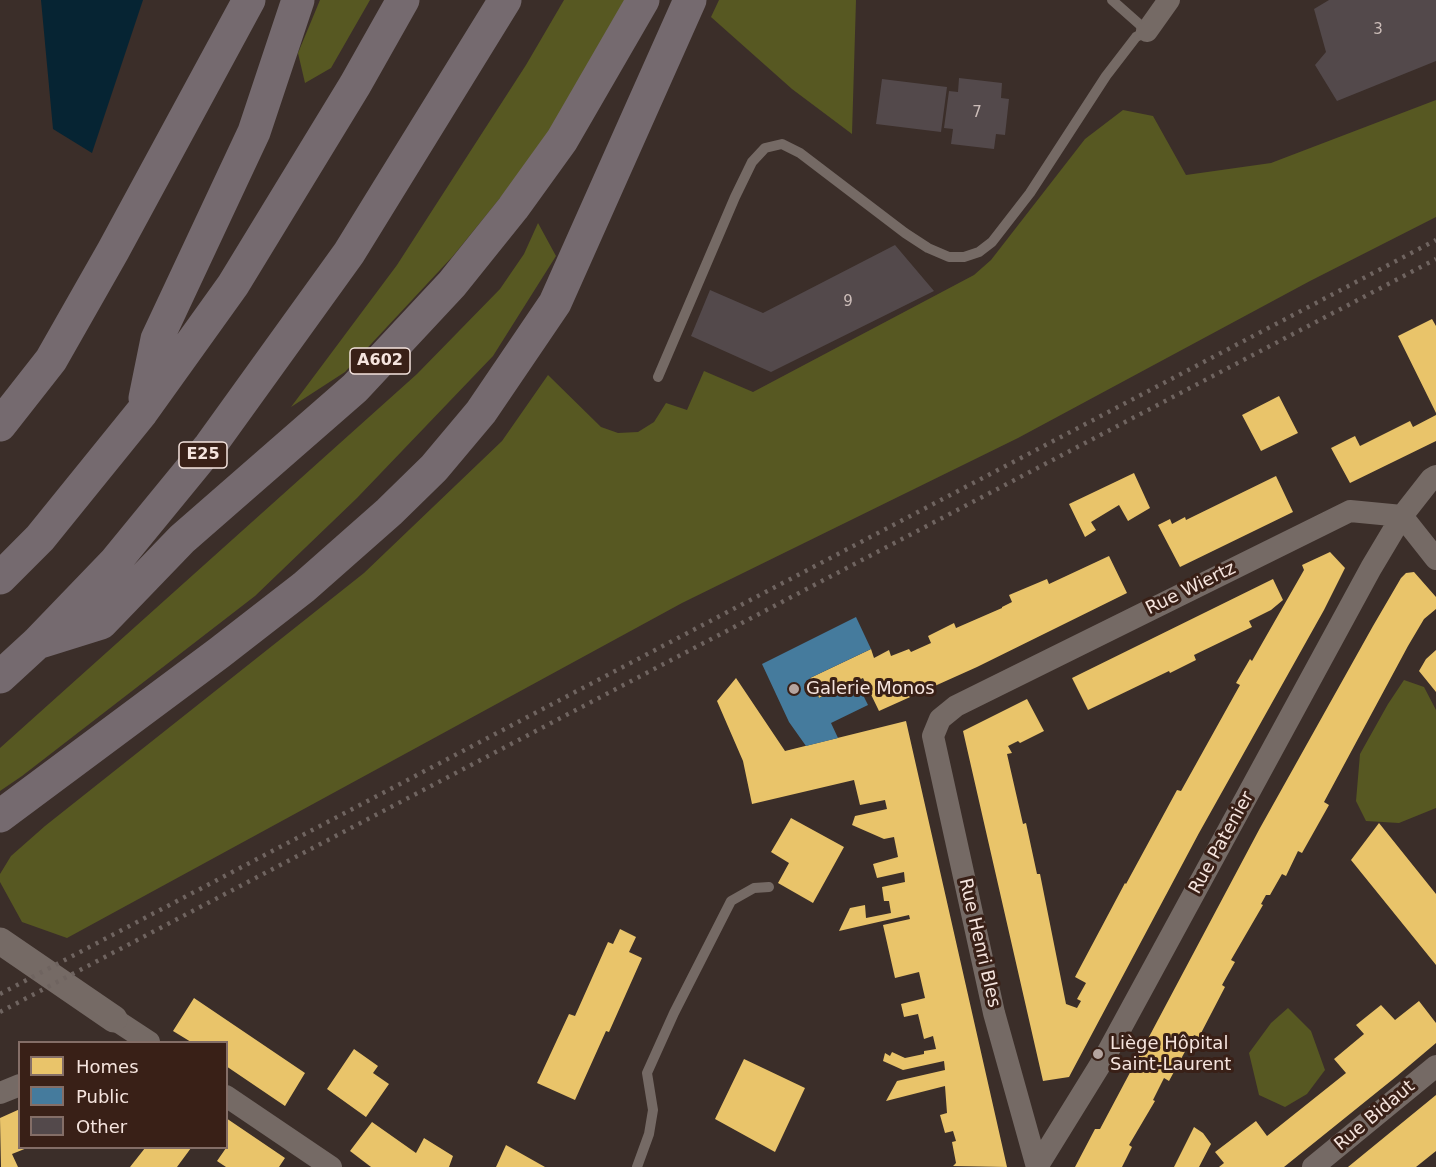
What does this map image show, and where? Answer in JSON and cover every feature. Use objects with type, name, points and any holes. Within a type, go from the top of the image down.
[{"type":"highway","points":[[0,425],[51,360],[113,252],[249,0]]},
{"type":"highway","points":[[142,412],[157,339],[254,132],[298,0]]},
{"type":"highway","points":[[0,578],[40,538],[142,412],[233,285],[355,85],[403,0]]},
{"type":"highway","name":"E25","points":[[0,677],[37,643],[115,562],[210,446],[349,253],[505,0]]},
{"type":"highway","name":"A602","points":[[37,643],[101,623],[182,539],[355,388],[452,284],[513,208],[562,140],[643,0]]},
{"type":"highway","points":[[0,816],[304,587],[389,512],[434,468],[481,412],[555,303],[690,0]]},
{"type":"street","points":[[1147,31],[1169,0]]},
{"type":"street","points":[[1436,476],[1431,479],[1402,516],[1436,559]]},
{"type":"street","name":"Rue Wiertz","points":[[940,719],[956,706],[1350,511],[1402,516]]},
{"type":"street","name":"Rue Patenier","points":[[1037,1167],[1105,1057],[1402,516]]},
{"type":"street","name":"Rue Henri Bles","points":[[940,719],[933,736],[994,1013],[1037,1167]]},
{"type":"street","points":[[0,941],[131,1035]]},
{"type":"street","name":"Rue Bidaut","points":[[1313,1167],[1436,1066]]},
{"type":"street","points":[[0,1093],[18,1086]]},
{"type":"street","points":[[228,1097],[331,1167]]},
{"type":"lane","points":[[658,377],[735,197],[752,162],[765,147],[782,144],[800,153],[905,233],[928,248],[949,257],[979,252],[992,242],[1055,156],[1106,76],[1136,37],[1147,31],[1112,0]]},
{"type":"lane","points":[[637,1167],[649,1134],[653,1110],[648,1074],[674,1013],[731,901],[754,888],[769,887]]},
{"type":"shaded area","points":[[320,0],[370,0],[331,68],[305,83],[298,53]]},
{"type":"shaded area","points":[[564,0],[628,0],[535,155],[453,256],[345,372],[291,407],[397,265],[526,65]]},
{"type":"shaded area","points":[[719,0],[856,0],[852,134],[792,89],[711,17]]},
{"type":"shaded area","points":[[1436,100],[1436,217],[1310,281],[1018,438],[682,603],[67,938],[22,922],[0,882],[0,874],[11,856],[45,826],[364,573],[502,441],[548,375],[601,427],[618,433],[638,432],[654,422],[666,403],[687,410],[704,371],[753,392],[974,275],[991,260],[1085,139],[1123,110],[1153,116],[1186,175],[1271,163]]},
{"type":"shaded area","points":[[538,223],[556,256],[493,356],[357,498],[255,596],[0,791],[0,748],[417,374],[500,289],[524,254]]},
{"type":"shaded area","points":[[1404,680],[1424,687],[1436,710],[1436,808],[1399,823],[1366,821],[1356,801],[1360,754]]},
{"type":"shaded area","points":[[1288,1008],[1311,1031],[1325,1070],[1307,1094],[1285,1107],[1259,1095],[1249,1053],[1271,1023]]},
{"type":"water","points":[[41,0],[143,0],[92,153],[53,129]]},
{"type":"building: Homes","points":[[1432,319],[1436,326],[1436,413],[1398,336]]},
{"type":"building: Homes","points":[[1279,396],[1298,433],[1261,451],[1242,415]]},
{"type":"building: Homes","points":[[1436,415],[1436,441],[1350,483],[1331,448],[1355,436],[1360,446],[1410,421],[1413,427]]},
{"type":"building: Homes","points":[[1134,473],[1150,508],[1128,521],[1119,505],[1091,522],[1096,530],[1085,537],[1069,504]]},
{"type":"building: Homes","points":[[1276,476],[1293,512],[1180,567],[1158,525],[1170,519],[1172,524],[1185,517],[1186,520]]},
{"type":"building: Homes","points":[[1330,552],[1345,568],[1324,610],[1199,833],[1069,1077],[1043,1081],[963,731],[1027,699],[1044,731],[1020,743],[1018,741],[1008,746],[1012,753],[1007,754],[1023,824],[1026,823],[1037,874],[1040,874],[1066,1004],[1077,1008],[1081,1001],[1077,999],[1086,983],[1075,977],[1125,883],[1177,790],[1181,791],[1240,685],[1236,683],[1250,659],[1252,661],[1304,570],[1302,565]]},
{"type":"building: Homes","points":[[1109,556],[1127,593],[977,667],[879,711],[863,678],[819,698],[810,678],[871,649],[874,658],[889,650],[891,656],[909,649],[911,652],[931,643],[928,636],[954,623],[956,628],[1002,608],[1012,602],[1009,595],[1047,579],[1049,584]]},
{"type":"building: Homes","points":[[1414,572],[1436,597],[1436,609],[1424,619],[1408,646],[1324,802],[1329,805],[1302,853],[1298,851],[1286,876],[1282,874],[1270,895],[1266,895],[1261,904],[1263,905],[1231,960],[1235,962],[1222,985],[1225,987],[1199,1037],[1194,1035],[1169,1081],[1164,1078],[1153,1100],[1155,1101],[1129,1145],[1132,1147],[1122,1167],[1075,1167],[1095,1129],[1100,1129],[1260,828],[1373,626],[1401,578],[1406,573]]},
{"type":"building: Homes","points":[[1273,579],[1283,600],[1271,610],[1249,621],[1252,627],[1194,655],[1196,660],[1088,710],[1072,678]]},
{"type":"building: Homes","points":[[1436,650],[1436,692],[1419,671],[1426,659]]},
{"type":"building: Homes","points":[[736,678],[785,751],[906,721],[1007,1167],[953,1166],[956,1163],[952,1142],[956,1141],[953,1131],[945,1133],[940,1115],[947,1113],[945,1086],[886,1101],[897,1081],[945,1070],[944,1061],[903,1070],[883,1061],[885,1053],[890,1056],[892,1052],[905,1058],[936,1049],[933,1036],[924,1039],[918,1014],[904,1017],[901,1004],[925,998],[919,972],[895,978],[883,925],[910,919],[909,915],[839,931],[850,908],[865,905],[866,918],[891,913],[889,901],[884,901],[882,887],[905,882],[904,872],[877,878],[873,864],[898,857],[894,837],[884,839],[852,825],[855,816],[887,809],[885,800],[860,805],[854,780],[752,804],[743,761],[717,701]]},
{"type":"building: Homes","points":[[791,818],[844,847],[813,903],[778,883],[789,863],[771,852]]},
{"type":"building: Homes","points":[[1379,823],[1436,894],[1436,965],[1351,860]]},
{"type":"building: Homes","points":[[620,929],[636,937],[629,952],[642,958],[575,1100],[537,1083],[569,1014],[575,1016],[608,942],[613,944]]},
{"type":"building: Homes","points":[[194,998],[305,1073],[285,1106],[228,1067],[228,1041],[189,1041],[173,1031]]},
{"type":"building: Homes","points":[[1419,1001],[1436,1023],[1436,1043],[1397,1076],[1284,1167],[1219,1167],[1224,1163],[1215,1152],[1256,1121],[1267,1136],[1346,1073],[1334,1059],[1364,1034],[1356,1025],[1381,1005],[1395,1020]]},
{"type":"building: Homes","points":[[354,1049],[378,1066],[373,1073],[389,1084],[366,1117],[327,1089]]},
{"type":"building: Homes","points":[[744,1059],[805,1088],[775,1152],[715,1119]]},
{"type":"building: Homes","points":[[1436,1095],[1436,1151],[1416,1167],[1348,1167]]},
{"type":"building: Homes","points":[[18,1110],[18,1149],[24,1149],[12,1154],[18,1167],[1,1167],[0,1118]]},
{"type":"building: Homes","points":[[228,1119],[285,1158],[279,1167],[226,1167],[217,1161],[225,1149],[228,1149]]},
{"type":"building: Homes","points":[[372,1122],[416,1153],[424,1138],[453,1156],[449,1167],[371,1167],[350,1151]]},
{"type":"building: Homes","points":[[1194,1127],[1203,1133],[1211,1144],[1199,1167],[1174,1167]]},
{"type":"building: Homes","points":[[506,1145],[545,1167],[496,1167]]},
{"type":"building: Homes","points":[[144,1149],[190,1149],[177,1167],[130,1167]]},
{"type":"building: Public","name":"Galerie Monos","points":[[856,617],[871,649],[810,678],[819,698],[856,681],[868,705],[831,723],[838,738],[806,746],[789,722],[762,664]]},
{"type":"building: Other","points":[[1329,0],[1436,0],[1436,61],[1337,101],[1315,65],[1326,52],[1314,9]]},
{"type":"building: Other","points":[[959,78],[1002,83],[1001,98],[1009,99],[1005,135],[996,134],[994,149],[951,144],[953,129],[944,128],[949,91],[958,92]]},
{"type":"building: Other","points":[[882,79],[947,87],[941,132],[876,124]]},
{"type":"building: Other","points":[[895,245],[934,291],[771,372],[691,336],[710,290],[763,313]]},
{"type":"railway","points":[[0,994],[1436,240]]},
{"type":"railway","points":[[0,1012],[1436,259]]},
{"type":"place","name":"Galerie Monos","points":[[794,689]]},
{"type":"place","name":"Liège Hôpital Saint-Laurent","points":[[1098,1054]]}]
